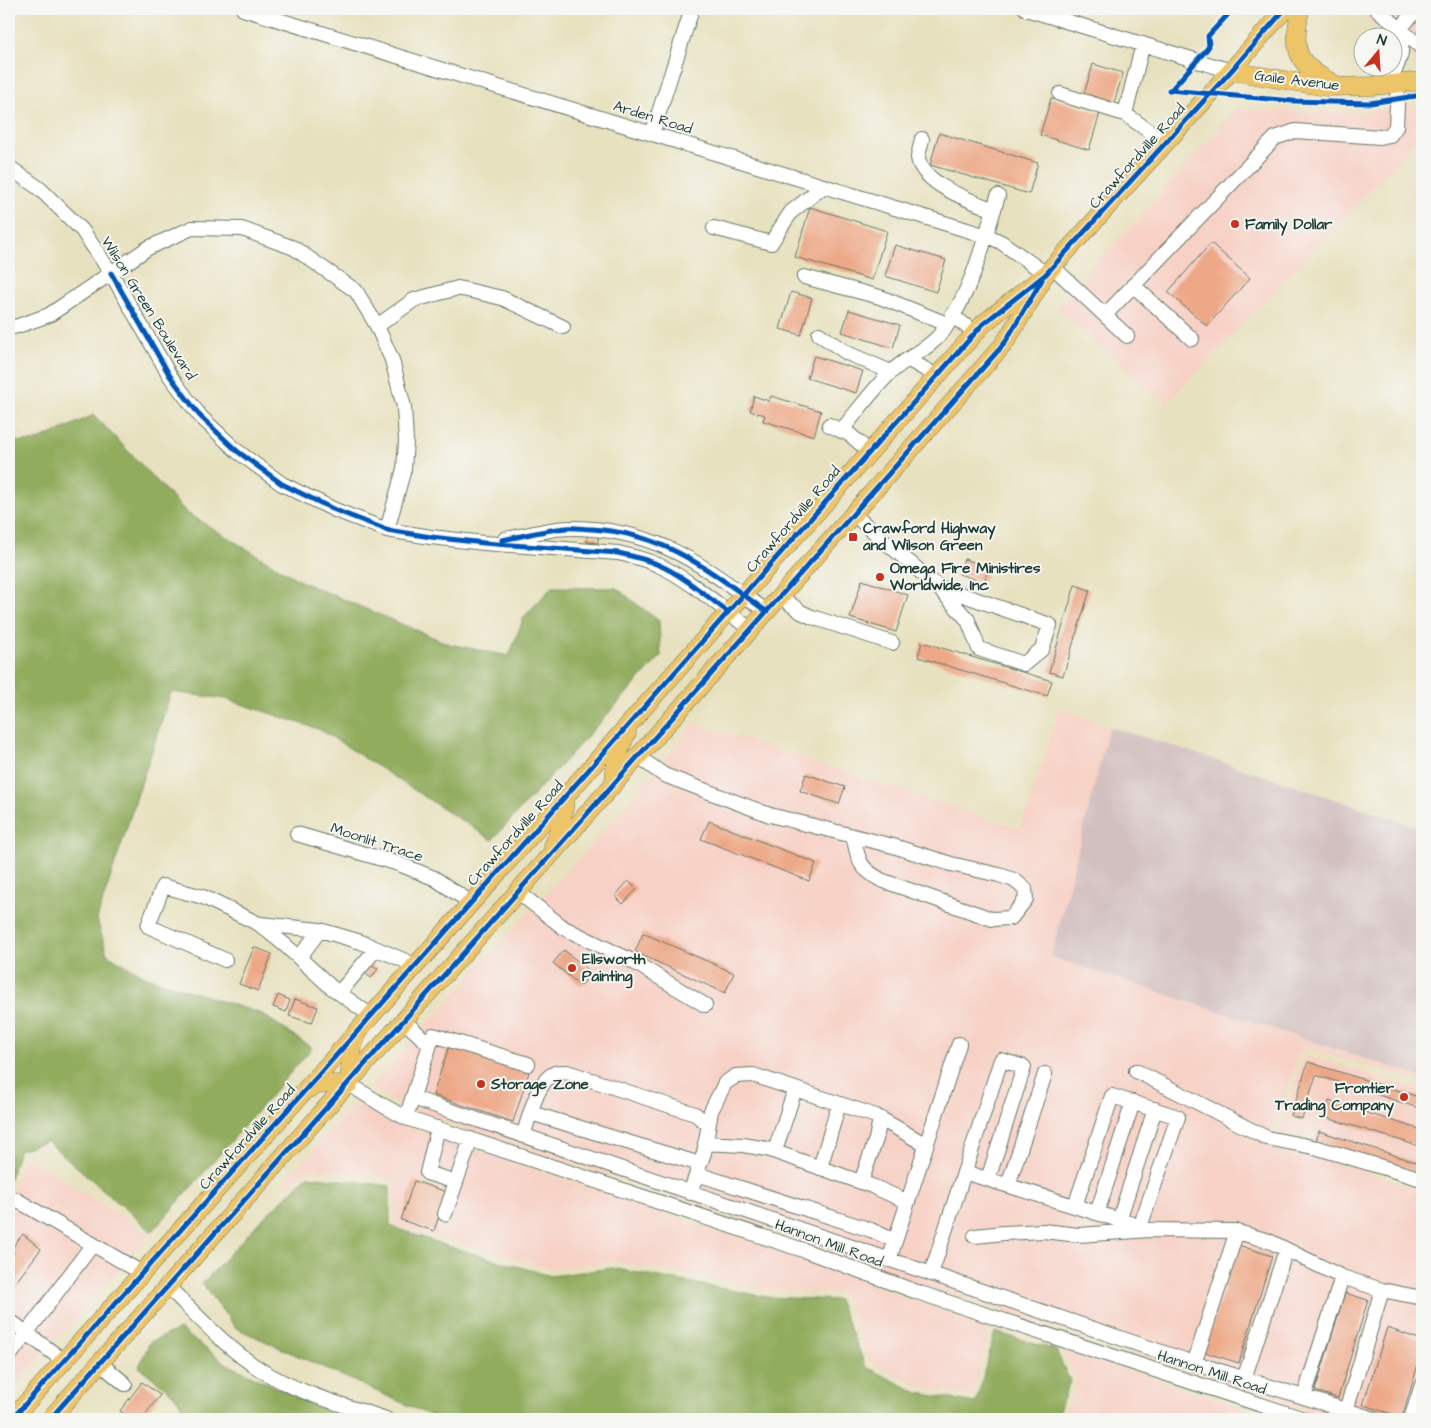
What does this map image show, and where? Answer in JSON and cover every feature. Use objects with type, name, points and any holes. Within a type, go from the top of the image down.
[{"type":"main road","name":"Crawfordville Road","points":[[12,1419],[983,324],[1049,270],[1166,143],[1285,9]]},
{"type":"main road","points":[[1300,9],[1296,47],[1300,57],[1306,66],[1318,76],[1338,87]]},
{"type":"main road","name":"Gaile Avenue","points":[[1231,71],[1326,87],[1422,81]]},
{"type":"main road","name":"Crawfordville Road","points":[[50,1419],[1004,344],[1049,270]]},
{"type":"main road","points":[[614,782],[614,769],[619,750],[634,717]]},
{"type":"main road","points":[[547,858],[558,834],[564,812],[566,794]]},
{"type":"main road","points":[[305,1090],[321,1084],[349,1084],[351,1055],[357,1030]]},
{"type":"street","name":"Arden Road","points":[[244,9],[986,235],[1049,270],[1105,315],[1127,336]]},
{"type":"street","points":[[652,134],[692,9]]},
{"type":"street","points":[[1026,9],[1231,71]]},
{"type":"street","points":[[1377,9],[1399,28]]},
{"type":"street","points":[[1401,28],[1417,9]]},
{"type":"street","points":[[1404,32],[1422,48]]},
{"type":"street","points":[[1125,114],[1143,44]]},
{"type":"street","points":[[1105,315],[1275,138],[1295,131],[1380,137],[1390,134],[1396,126],[1393,84],[1395,78]]},
{"type":"street","points":[[1060,94],[1125,114],[1166,143]]},
{"type":"street","points":[[922,139],[918,157],[922,167],[932,178],[962,198],[994,210]]},
{"type":"street","name":"Wilson Green Boulevard","points":[[9,167],[40,189],[82,230],[111,273],[170,376],[200,416],[237,451],[282,484],[335,510],[387,530],[484,543],[618,553],[638,557],[660,565],[679,576],[750,629]]},
{"type":"street","points":[[714,228],[771,243],[791,212],[824,186]]},
{"type":"street","points":[[870,452],[849,434],[835,428],[891,372],[929,347],[950,320],[964,297],[998,196]]},
{"type":"street","points":[[9,328],[49,315],[148,248],[192,228],[242,229],[294,248],[356,291],[377,326],[392,360],[404,407],[406,442],[404,468],[387,530]]},
{"type":"street","points":[[804,276],[880,297],[950,320],[975,333]]},
{"type":"street","points":[[1133,285],[1192,338]]},
{"type":"street","points":[[377,326],[414,300],[458,288],[502,298],[563,327]]},
{"type":"street","points":[[819,334],[847,353],[891,372]]},
{"type":"street","points":[[909,360],[937,376]]},
{"type":"street","points":[[853,514],[937,586],[968,620],[979,649],[1024,664],[1042,649],[1050,625],[937,586]]},
{"type":"street","name":"Wilson Green Boulevard","points":[[484,543],[567,528],[608,530],[644,538],[664,545],[706,567],[766,611]]},
{"type":"street","points":[[618,553],[622,533]]},
{"type":"street","points":[[780,596],[801,612],[812,617],[892,643]]},
{"type":"street","points":[[638,756],[664,775],[770,815],[853,836],[951,864],[1006,877],[1014,880],[1025,889],[1026,899],[1011,918],[992,919],[881,880],[867,872],[858,861],[853,836]]},
{"type":"street","name":"Moonlit Trace","points":[[297,834],[399,864],[434,878],[470,902]]},
{"type":"street","points":[[225,960],[148,926],[162,886],[203,897],[260,924],[339,993],[370,1015]]},
{"type":"street","points":[[518,892],[564,928],[632,961],[706,1005]]},
{"type":"street","points":[[260,924],[320,930],[362,942],[415,965]]},
{"type":"street","points":[[299,958],[320,930]]},
{"type":"street","points":[[339,993],[376,948]]},
{"type":"street","points":[[404,1021],[430,1044]]},
{"type":"street","points":[[406,1118],[432,1035],[528,1064]]},
{"type":"street","points":[[889,1260],[958,1044]]},
{"type":"street","points":[[919,1293],[964,1172],[1001,1060],[1024,1067],[988,1179]]},
{"type":"street","points":[[1136,1071],[1267,1138],[1318,1148],[1422,1179]]},
{"type":"street","points":[[523,1136],[541,1087],[546,1079],[554,1073],[566,1072],[695,1114],[708,1124]]},
{"type":"street","points":[[1008,1186],[1045,1074]]},
{"type":"street","points":[[690,1192],[705,1143],[711,1111],[725,1083],[736,1076],[753,1075],[839,1104],[880,1119],[926,1145]]},
{"type":"street","name":"Hannon Mill Road","points":[[349,1084],[406,1118],[806,1251],[919,1293],[1304,1419]]},
{"type":"street","points":[[775,1151],[796,1089]]},
{"type":"street","points":[[1075,1206],[1112,1096],[1133,1102],[1178,1117],[1145,1228]]},
{"type":"street","points":[[413,1098],[1194,1364],[1374,1419]]},
{"type":"street","points":[[1097,1213],[1133,1102]]},
{"type":"street","points":[[820,1168],[839,1104]]},
{"type":"street","points":[[1119,1220],[1155,1110]]},
{"type":"street","points":[[531,1113],[871,1230],[895,1242]]},
{"type":"street","points":[[861,1182],[876,1139],[880,1119]]},
{"type":"street","points":[[438,1128],[426,1173],[456,1182]]},
{"type":"street","points":[[445,1214],[471,1139]]},
{"type":"street","points":[[705,1143],[743,1145],[775,1151],[861,1182],[908,1202]]},
{"type":"street","points":[[964,1172],[1145,1228]]},
{"type":"street","points":[[15,1199],[142,1273]]},
{"type":"street","points":[[975,1236],[1004,1232],[1043,1231],[1079,1235],[1145,1228],[1237,1232],[1269,1241],[1342,1277],[1382,1290],[1422,1298]]},
{"type":"street","points":[[1194,1364],[1237,1232]]},
{"type":"street","points":[[10,1355],[93,1244]]},
{"type":"street","points":[[1244,1379],[1286,1250]]},
{"type":"street","points":[[1304,1397],[1342,1277]]},
{"type":"street","points":[[167,1286],[229,1346],[261,1370],[284,1383],[386,1419]]},
{"type":"street","points":[[1346,1411],[1382,1290]]},
{"type":"street","points":[[9,1320],[64,1361]]},
{"type":"street","points":[[100,1363],[125,1384]]},
{"type":"street","points":[[1411,1419],[1422,1385]]},
{"type":"shaded area","points":[[1355,9],[1422,9],[1422,59],[1415,60],[1404,51],[1404,28],[1377,28]]},
{"type":"shaded area","name":"Family Dollar","points":[[1422,104],[1416,141],[1167,404],[1056,308],[1237,109],[1356,113]]},
{"type":"shaded area","points":[[1060,708],[1109,727],[1051,957],[1422,1077],[1422,1082],[1307,1049],[1299,1053],[1269,1142],[1274,1151],[1319,1157],[1422,1190],[1422,1419],[1332,1419],[919,1284],[808,1243],[410,1110],[370,1087],[615,818],[695,723],[1020,829]]},
{"type":"shaded area","points":[[1109,727],[1173,746],[1422,828],[1422,1077],[1051,957]]},
{"type":"shaded area","points":[[1305,1055],[1422,1090],[1422,1183],[1320,1150],[1275,1144]]},
{"type":"shaded area","points":[[359,1099],[381,1114],[404,1126],[803,1259],[914,1300],[996,1327],[989,1331],[972,1396],[921,1387],[871,1362],[844,1296],[839,1293],[768,1290],[614,1261],[552,1269],[394,1225],[394,1181],[391,1179],[310,1169],[305,1171],[287,1187],[281,1185]]},
{"type":"shaded area","points":[[24,1156],[150,1234],[14,1386],[9,1383],[9,1200]]},
{"type":"shaded area","points":[[1062,1348],[1279,1419],[1063,1419],[1076,1383]]},
{"type":"green space","points":[[94,415],[187,513],[302,582],[449,644],[509,656],[524,617],[552,587],[616,588],[659,621],[661,656],[492,840],[321,730],[226,699],[171,692],[97,919],[107,954],[146,977],[262,1014],[312,1048],[152,1232],[47,1141],[19,1150],[9,1181],[9,441],[34,442]]},
{"type":"green space","points":[[308,1176],[390,1186],[390,1226],[447,1246],[551,1276],[612,1268],[767,1297],[838,1300],[866,1367],[918,1393],[976,1403],[995,1332],[1056,1350],[1070,1381],[1056,1419],[443,1419],[427,1414],[236,1328],[202,1284],[260,1221]]},
{"type":"green space","points":[[179,1329],[227,1364],[313,1405],[357,1419],[193,1419],[171,1392],[139,1367],[150,1342]]},
{"type":"building","points":[[1093,64],[1123,73],[1114,103],[1084,94]]},
{"type":"building","points":[[1051,98],[1100,113],[1089,150],[1040,135]]},
{"type":"building","points":[[939,133],[1038,163],[1029,194],[930,165]]},
{"type":"building","points":[[810,207],[887,231],[872,280],[795,257]]},
{"type":"building","points":[[1211,243],[1250,278],[1207,326],[1168,292]]},
{"type":"building","points":[[895,245],[946,260],[936,292],[885,276]]},
{"type":"building","points":[[791,292],[812,298],[801,335],[780,329]]},
{"type":"building","points":[[849,310],[900,325],[893,348],[842,332]]},
{"type":"building","points":[[814,356],[863,371],[856,393],[807,378]]},
{"type":"building","points":[[754,396],[769,401],[771,396],[821,411],[814,436],[763,421],[765,415],[750,411]]},
{"type":"building","points":[[587,535],[598,536],[598,543],[587,542]]},
{"type":"building","points":[[964,559],[989,567],[984,582],[959,574]]},
{"type":"building","points":[[862,580],[908,595],[896,632],[850,618]]},
{"type":"building","points":[[1075,585],[1090,590],[1063,676],[1049,672]]},
{"type":"building","points":[[922,642],[1052,681],[1047,696],[918,657]]},
{"type":"building","points":[[806,774],[845,787],[839,804],[800,791]]},
{"type":"building","points":[[709,821],[816,863],[809,881],[701,839]]},
{"type":"building","points":[[628,881],[637,889],[623,904],[615,896]]},
{"type":"building","points":[[643,933],[734,973],[725,993],[635,952]]},
{"type":"building","points":[[254,947],[272,954],[258,991],[239,984]]},
{"type":"building","name":"Ellsworth Painting","points":[[564,950],[592,973],[581,986],[553,963]]},
{"type":"building","points":[[368,962],[378,969],[371,978],[361,970]]},
{"type":"building","points":[[278,995],[290,1000],[286,1012],[273,1007]]},
{"type":"building","points":[[295,999],[318,1007],[312,1023],[289,1016]]},
{"type":"building","name":"Storage Zone","points":[[449,1046],[529,1072],[513,1122],[433,1095]]},
{"type":"building","points":[[1308,1062],[1422,1098],[1422,1109],[1316,1075],[1302,1119],[1291,1116]]},
{"type":"building","points":[[1329,1101],[1422,1130],[1422,1147],[1324,1117]]},
{"type":"building","points":[[1319,1131],[1422,1164],[1422,1174],[1316,1141]]},
{"type":"building","points":[[414,1181],[447,1192],[434,1231],[401,1220]]},
{"type":"building","points":[[23,1234],[41,1249],[9,1291],[9,1259],[14,1252],[11,1249]]},
{"type":"building","points":[[1238,1245],[1272,1256],[1239,1363],[1204,1352]]},
{"type":"building","points":[[1345,1293],[1368,1300],[1338,1398],[1315,1391]]},
{"type":"building","points":[[1387,1328],[1422,1340],[1422,1352],[1402,1417],[1363,1405]]},
{"type":"building","points":[[142,1382],[160,1395],[142,1419],[131,1419],[120,1411]]},
{"type":"cycle path","points":[[1171,90],[1207,49],[1209,46],[1208,36],[1233,9]]},
{"type":"cycle path","points":[[12,1419],[983,324],[1046,274],[1285,9]]},
{"type":"cycle path","points":[[1169,90],[1293,101],[1370,103],[1422,95]]},
{"type":"cycle path","points":[[111,273],[170,376],[200,416],[237,451],[282,484],[335,510],[387,530],[484,543],[618,553],[639,558],[659,565],[677,575],[728,612]]},
{"type":"cycle path","points":[[50,1419],[1004,344],[1042,280]]},
{"type":"cycle path","points":[[502,540],[569,528],[618,532],[642,538],[685,556],[766,611]]},
{"type":"place","name":"Family Dollar","points":[[1235,224]]},
{"type":"place","name":"Crawford Highway and Wilson Green","points":[[853,537]]},
{"type":"place","name":"Omega Fire Ministires Worldwide, Inc","points":[[880,577]]},
{"type":"place","name":"Ellsworth Painting","points":[[572,968]]},
{"type":"place","name":"Storage Zone","points":[[481,1084]]},
{"type":"place","name":"Frontier Trading Company","points":[[1404,1097]]}]
